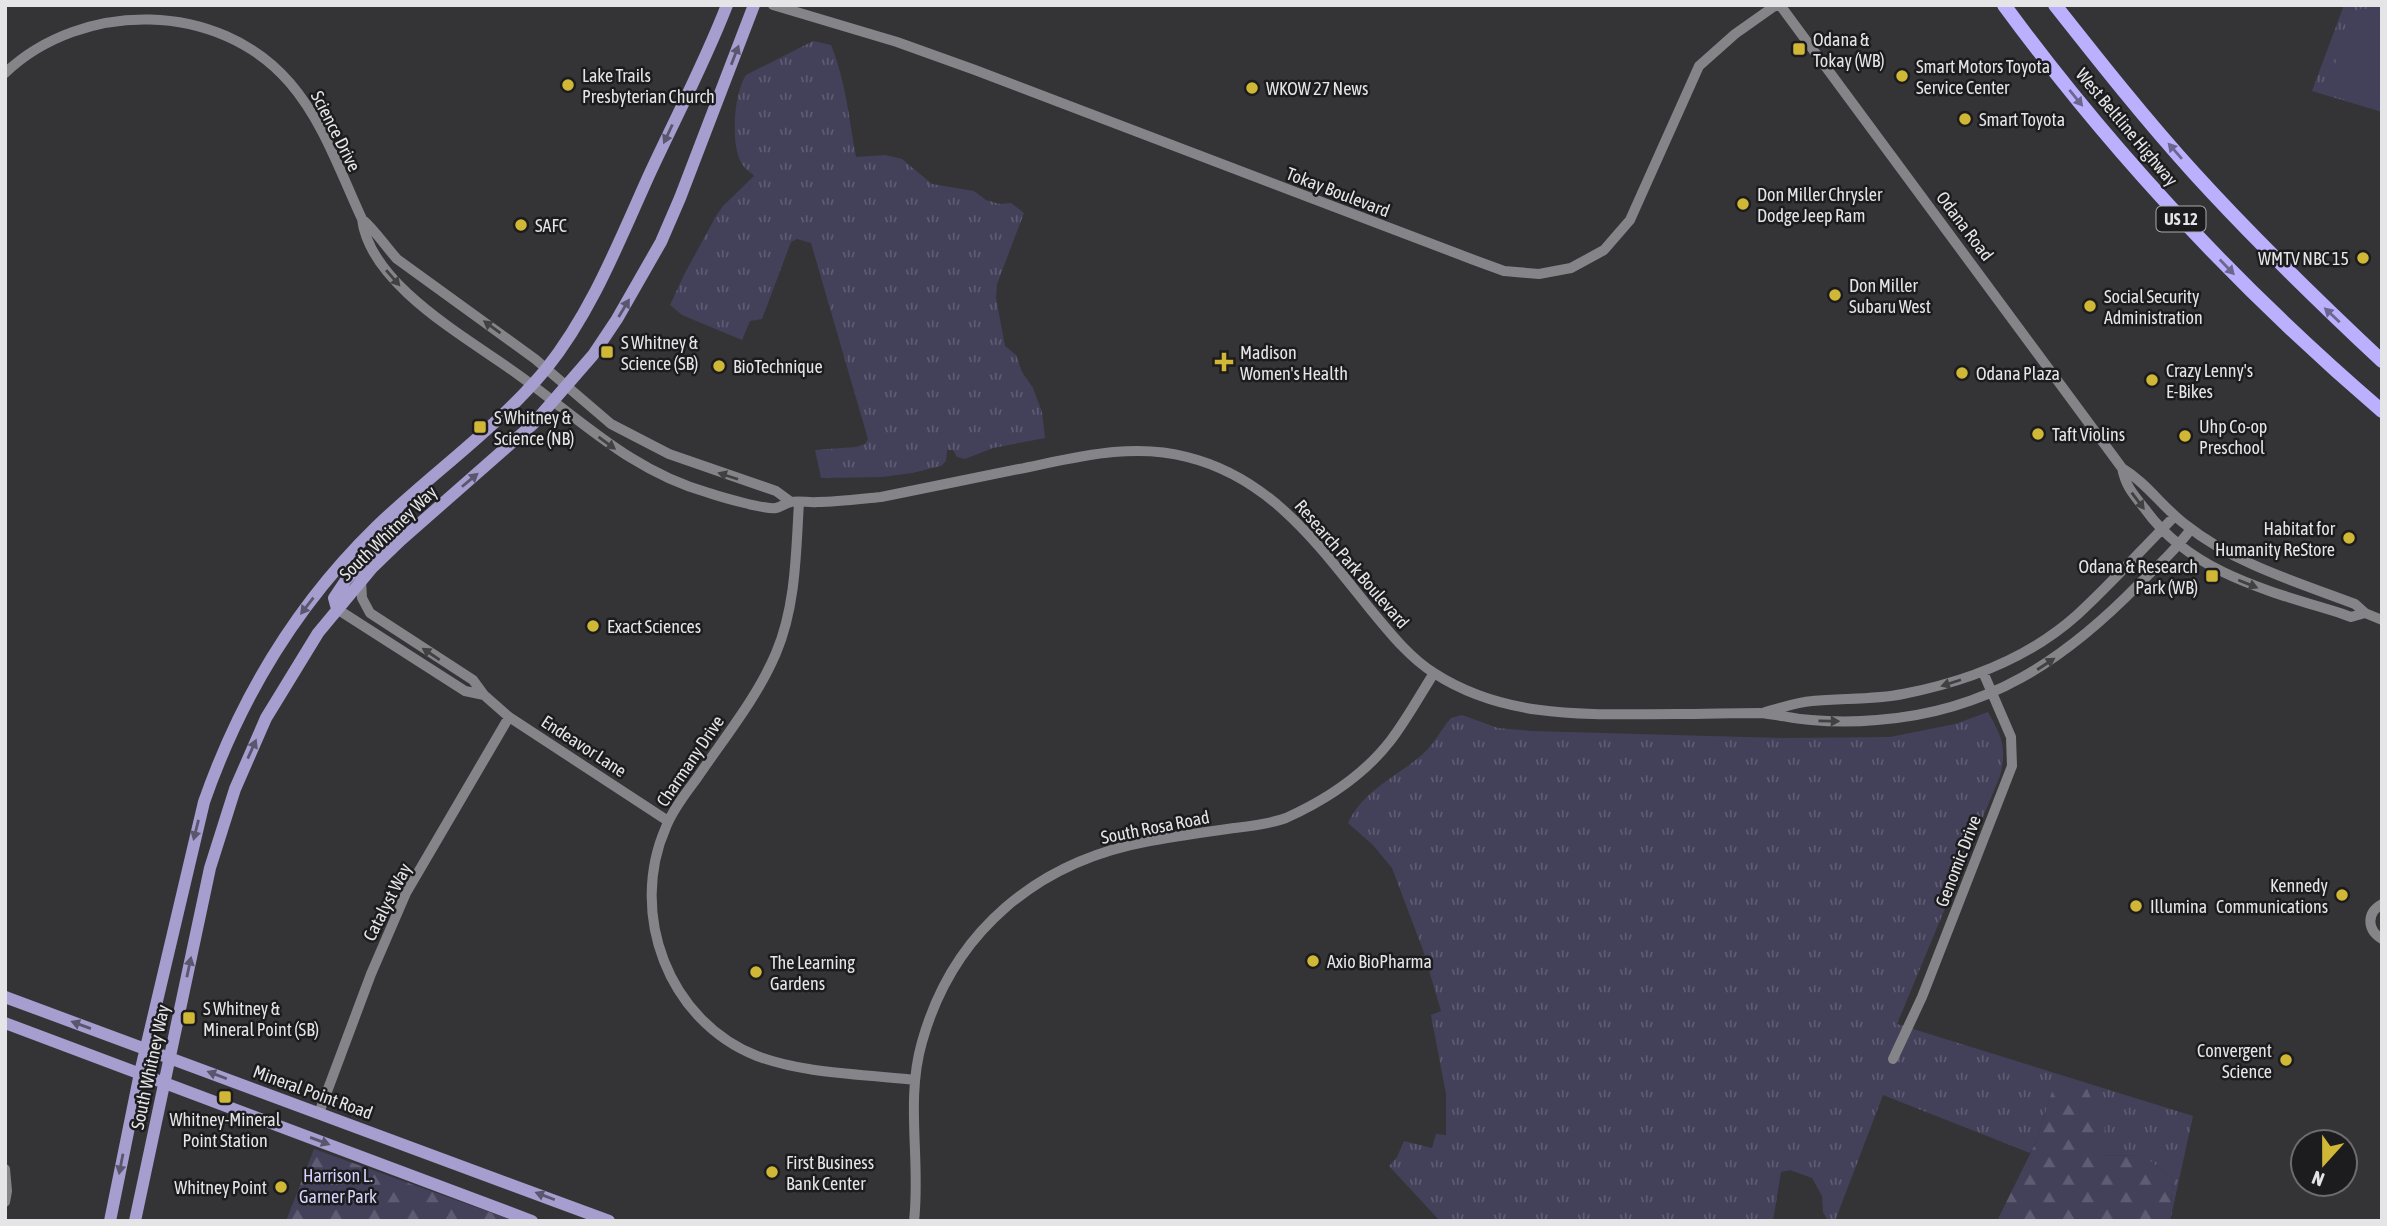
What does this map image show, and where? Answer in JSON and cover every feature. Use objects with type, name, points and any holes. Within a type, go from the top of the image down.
[{"type":"highway","name":"West Beltline Highway","points":[[2004,5],[2101,130],[2164,200],[2259,299],[2325,362],[2382,411]]},
{"type":"highway","name":"West Beltline Highway","points":[[2055,5],[2130,100],[2208,188],[2305,289],[2382,361]]},
{"type":"main road","name":"South Whitney Way","points":[[110,1221],[145,1048],[204,802],[235,725],[269,661],[301,614],[353,550],[401,504],[500,419],[546,369],[596,288],[727,5]]},
{"type":"main road","name":"South Whitney Way","points":[[135,1221],[211,868],[235,789],[266,718],[318,633],[361,580],[401,540],[510,447],[593,355],[661,242],[754,5]]},
{"type":"main road","points":[[337,609],[334,597],[384,539],[401,504]]},
{"type":"main road","name":"Mineral Point Road","points":[[5,997],[609,1221]]},
{"type":"main road","points":[[5,1023],[532,1221]]},
{"type":"street","name":"Tokay Boulevard","points":[[773,5],[897,42],[975,70],[1504,271],[1539,274],[1571,268],[1594,256],[1604,250],[1622,230],[1644,191],[1699,66],[1735,34],[1778,5]]},
{"type":"street","name":"Odana Road","points":[[1778,5],[2122,468],[2137,477],[2191,529],[2237,558],[2355,604],[2365,613],[2382,620]]},
{"type":"street","name":"Science Drive","points":[[5,73],[34,48],[56,36],[81,26],[123,16],[171,17],[197,23],[231,36],[270,63],[302,97],[317,122],[362,219],[364,237],[401,286],[424,308],[553,401]]},
{"type":"street","name":"Science Drive","points":[[362,219],[375,230],[397,259],[566,386]]},
{"type":"street","name":"Research Park Boulevard","points":[[566,386],[611,424],[636,438],[669,454],[776,491],[795,502]]},
{"type":"street","name":"Research Park Boulevard","points":[[553,401],[619,452],[680,483],[708,493],[775,509],[795,502],[881,497],[1121,451],[1165,452],[1188,457],[1230,472],[1269,495],[1319,547],[1405,648],[1434,673],[1496,703],[1538,711],[1762,713],[1809,720],[1882,720],[1948,706],[1992,692],[2039,669],[2072,647],[2125,599],[2191,529]]},
{"type":"street","name":"Odana Road","points":[[2122,468],[2126,484],[2162,529],[2213,567],[2256,587],[2351,617],[2365,613]]},
{"type":"street","name":"Charmany Drive","points":[[795,502],[791,598],[777,652],[757,691],[668,821],[659,844],[652,878],[651,908],[654,929],[669,974],[701,1018],[726,1040],[772,1061],[914,1080]]},
{"type":"street","name":"Research Park Boulevard","points":[[1762,713],[1810,701],[1880,698],[1903,694],[1944,685],[1983,672],[2030,648],[2076,615],[2175,516]]},
{"type":"street","name":"Endeavor Lane","points":[[361,580],[362,598],[370,613],[473,680],[484,695],[509,717],[668,821]]},
{"type":"street","name":"Endeavor Lane","points":[[337,609],[465,691],[484,695]]},
{"type":"street","name":"Genomic Drive","points":[[1894,1059],[1922,997],[2012,766],[2011,737],[1983,672]]},
{"type":"street","name":"South Rosa Road","points":[[914,1221],[914,1080],[927,1027],[944,986],[976,936],[1010,902],[1053,873],[1100,853],[1151,841],[1283,819],[1314,804],[1347,783],[1371,762],[1392,739],[1434,673]]},
{"type":"street","name":"Catalyst Way","points":[[318,1113],[371,974],[402,903],[509,717]]},
{"type":"street","points":[[2382,904],[2373,911],[2370,922],[2374,933],[2382,939]]},
{"type":"street","points":[[5,1169],[5,1202]]},
{"type":"green space","points":[[2344,5],[2382,5],[2382,112],[2312,91]]},
{"type":"green space","points":[[2363,8],[2382,17],[2382,101],[2359,104],[2327,94],[2349,13]]},
{"type":"green space","points":[[813,41],[831,45],[844,87],[856,157],[885,155],[902,159],[932,184],[974,191],[986,200],[1000,204],[1011,203],[1024,213],[997,284],[996,298],[1005,346],[1016,355],[1022,372],[1033,388],[1042,412],[1045,438],[993,448],[965,459],[957,457],[953,450],[947,450],[946,461],[941,466],[912,473],[882,477],[821,478],[815,450],[856,447],[865,444],[868,439],[811,243],[797,239],[791,242],[762,319],[750,321],[742,340],[682,315],[670,305],[716,216],[754,176],[743,166],[736,145],[736,106],[746,75]]},
{"type":"green space","points":[[1988,712],[2002,743],[2000,776],[1897,1024],[2193,1116],[2170,1221],[2173,1178],[2143,1156],[2096,1155],[2053,1088],[2037,1140],[2030,1153],[1883,1095],[1835,1221],[1828,1221],[1823,1212],[1822,1196],[1812,1178],[1790,1170],[1781,1172],[1773,1221],[1440,1221],[1389,1166],[1397,1157],[1404,1141],[1432,1148],[1436,1134],[1446,1135],[1446,1094],[1431,1015],[1441,1011],[1423,950],[1392,868],[1373,845],[1348,823],[1372,792],[1428,749],[1451,718],[1462,715],[1498,728],[1531,731],[1783,738],[1890,737],[1955,724]]},
{"type":"green space","points":[[2053,1088],[2087,1089],[2105,1130],[2096,1155],[2143,1156],[2173,1178],[2170,1221],[1997,1221],[2037,1140]]},
{"type":"green space","name":"Harrison L. Garner Park","points":[[314,1149],[514,1221],[286,1221]]},
{"type":"place","name":"Odana & Tokay (WB)","points":[[1799,49]]},
{"type":"place","name":"Smart Motors Toyota Service Center","points":[[1902,76]]},
{"type":"place","name":"Lake Trails Presbyterian Church","points":[[568,85]]},
{"type":"place","name":"WKOW 27 News","points":[[1252,88]]},
{"type":"place","name":"Smart Toyota","points":[[1965,119]]},
{"type":"place","name":"Don Miller Chrysler Dodge Jeep Ram","points":[[1743,204]]},
{"type":"place","name":"SAFC","points":[[521,225]]},
{"type":"place","name":"WMTV NBC 15","points":[[2363,258]]},
{"type":"place","name":"Don Miller Subaru West","points":[[1835,295]]},
{"type":"place","name":"Social Security Administration","points":[[2090,306]]},
{"type":"place","name":"S Whitney & Science (SB)","points":[[607,352]]},
{"type":"place","name":"Madison Women's Health","points":[[1224,362]]},
{"type":"place","name":"BioTechnique","points":[[719,366]]},
{"type":"place","name":"Odana Plaza","points":[[1962,373]]},
{"type":"place","name":"Crazy Lenny's E-Bikes","points":[[2152,380]]},
{"type":"place","name":"S Whitney & Science (NB)","points":[[480,427]]},
{"type":"place","name":"Taft Violins","points":[[2038,434]]},
{"type":"place","name":"Uhp Co-op Preschool","points":[[2185,436]]},
{"type":"place","name":"Habitat for Humanity ReStore","points":[[2349,538]]},
{"type":"place","name":"Odana & Research Park (WB)","points":[[2212,576]]},
{"type":"place","name":"Exact Sciences","points":[[593,626]]},
{"type":"place","name":"Kennedy Communications","points":[[2342,895]]},
{"type":"place","name":"Illumina","points":[[2136,906]]},
{"type":"place","name":"Axio BioPharma","points":[[1313,961]]},
{"type":"place","name":"The Learning Gardens","points":[[756,972]]},
{"type":"place","name":"S Whitney & Mineral Point (SB)","points":[[189,1018]]},
{"type":"place","name":"Convergent Science","points":[[2286,1060]]},
{"type":"place","name":"Whitney-Mineral Point Station","points":[[225,1097]]},
{"type":"place","name":"First Business Bank Center","points":[[772,1172]]},
{"type":"place","name":"Whitney Point","points":[[281,1187]]}]
